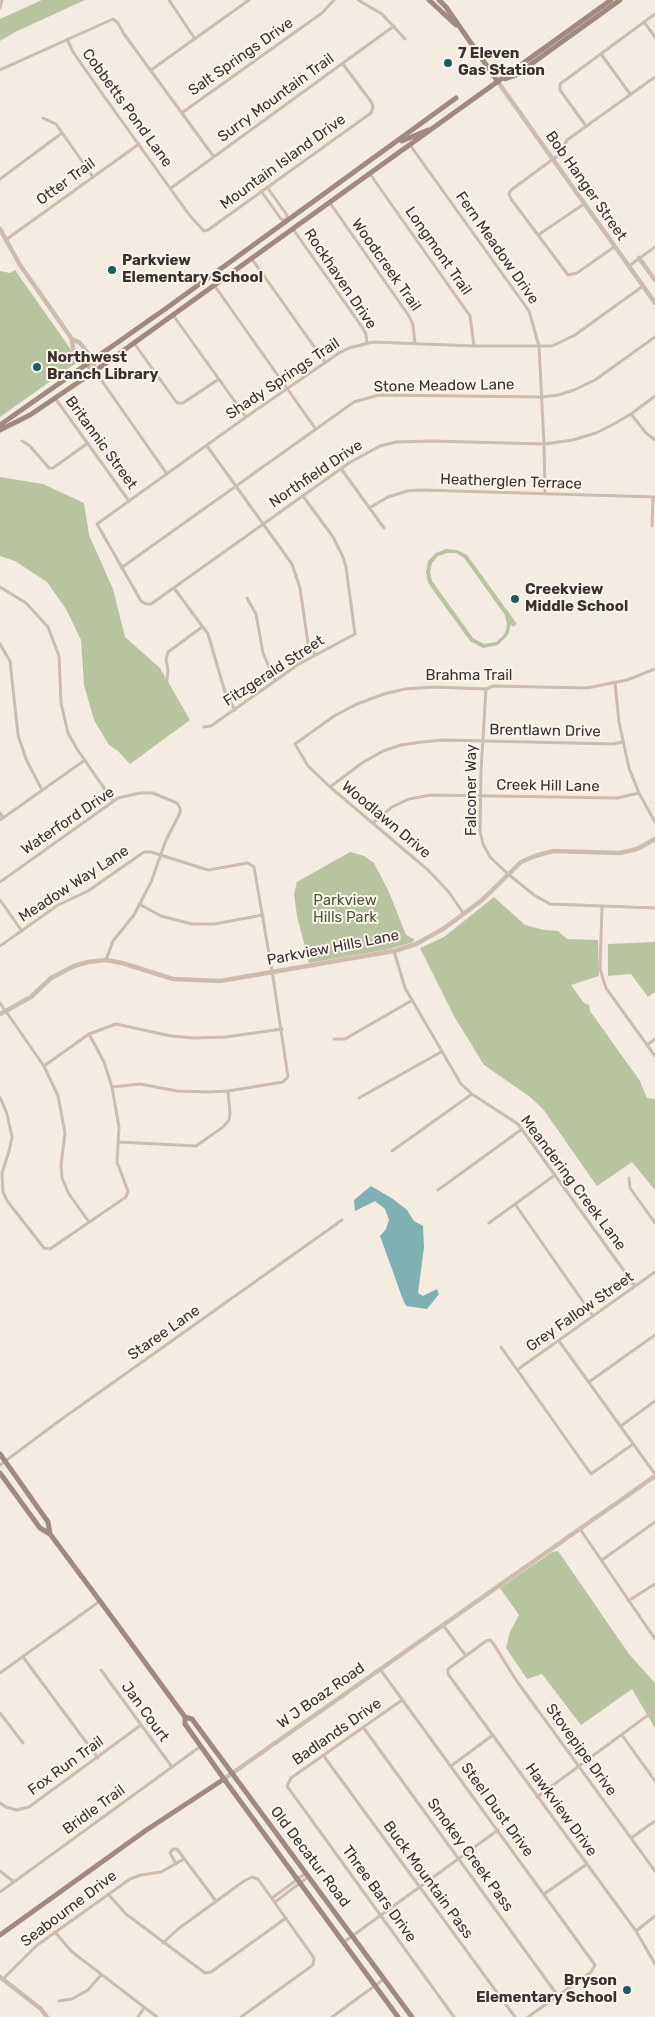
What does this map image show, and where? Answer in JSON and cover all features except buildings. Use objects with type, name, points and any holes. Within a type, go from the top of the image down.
[{"type":"main road","points":[[429,0],[462,31]]},
{"type":"main road","points":[[439,0],[446,7],[498,82]]},
{"type":"main road","points":[[0,430],[30,416],[134,343],[611,0]]},
{"type":"main road","points":[[498,82],[516,75],[620,0]]},
{"type":"main road","points":[[0,425],[168,307],[456,98]]},
{"type":"main road","points":[[392,145],[437,126]]},
{"type":"main road","points":[[287,221],[293,229]]},
{"type":"main road","points":[[168,307],[173,314]]},
{"type":"main road","name":"Old Decatur Road","points":[[0,1454],[2,1463],[48,1522],[50,1534]]},
{"type":"main road","name":"Old Decatur Road","points":[[0,1473],[40,1528],[50,1534],[100,1601],[185,1718],[185,1724],[224,1779],[398,2017]]},
{"type":"main road","name":"Old Decatur Road","points":[[185,1718],[192,1719],[412,2017]]},
{"type":"main road","name":"W J Boaz Road","points":[[0,1935],[145,1831],[224,1779]]},
{"type":"street","points":[[0,8],[2,0]]},
{"type":"street","points":[[169,0],[196,39]]},
{"type":"street","points":[[239,0],[243,5]]},
{"type":"street","points":[[151,70],[249,0]]},
{"type":"street","name":"Salt Springs Drive","points":[[183,112],[322,14],[334,0]]},
{"type":"street","points":[[358,0],[382,14],[405,39]]},
{"type":"street","points":[[586,126],[559,86],[655,14]]},
{"type":"street","points":[[0,70],[113,19],[118,23],[124,34],[183,112],[214,157]]},
{"type":"street","points":[[644,22],[655,37]]},
{"type":"street","name":"Surry Mountain Trail","points":[[171,188],[394,26]]},
{"type":"street","name":"Cobbetts Pond Lane","points":[[67,40],[79,60],[171,188]]},
{"type":"street","points":[[601,54],[630,94]]},
{"type":"street","name":"Mountain Island Drive","points":[[171,188],[201,229],[204,231],[208,230],[367,116],[372,110],[372,103],[343,64]]},
{"type":"street","points":[[614,246],[577,272],[568,275],[509,194],[511,190],[560,154],[565,142],[655,76]]},
{"type":"street","name":"Bob Hanger Street","points":[[498,82],[655,304]]},
{"type":"street","points":[[43,118],[52,121],[93,177]]},
{"type":"street","points":[[1,177],[62,134]]},
{"type":"street","name":"Otter Trail","points":[[7,239],[139,144]]},
{"type":"street","name":"Fern Meadow Drive","points":[[410,145],[529,312],[539,346],[545,494]]},
{"type":"street","name":"Longmont Trail","points":[[370,174],[470,316],[474,346]]},
{"type":"street","name":"Rockhaven Drive","points":[[262,191],[281,220],[287,221],[287,215],[267,187]]},
{"type":"street","name":"Woodcreek Trail","points":[[330,203],[409,316],[413,325],[415,343]]},
{"type":"street","points":[[538,235],[584,204]]},
{"type":"street","points":[[0,229],[20,265],[72,339],[74,348],[86,365],[94,371],[167,474]]},
{"type":"street","name":"Rockhaven Drive","points":[[293,229],[362,327],[366,334],[367,343]]},
{"type":"street","points":[[628,266],[655,247]]},
{"type":"street","points":[[252,258],[325,362]]},
{"type":"street","points":[[639,258],[655,280]]},
{"type":"street","points":[[214,285],[315,428]]},
{"type":"street","name":"Shady Springs Trail","points":[[121,568],[97,524],[246,417],[325,362],[349,348],[367,343],[552,346],[575,335],[643,286]]},
{"type":"street","points":[[173,314],[246,417]]},
{"type":"street","name":"Stone Meadow Lane","points":[[121,568],[354,402],[379,395],[542,397],[574,390],[595,380],[655,337]]},
{"type":"street","points":[[72,339],[80,343],[93,360],[94,371]]},
{"type":"street","points":[[134,343],[177,403],[184,403],[219,379]]},
{"type":"street","name":"Northfield Drive","points":[[121,568],[141,601],[151,604],[365,453],[380,446],[396,442],[544,444],[573,440],[596,433],[631,414],[655,396]]},
{"type":"street","name":"Britannic Street","points":[[55,398],[129,501]]},
{"type":"street","points":[[631,414],[646,433],[655,440]]},
{"type":"street","points":[[22,441],[30,446],[49,468],[53,468],[88,444]]},
{"type":"street","points":[[206,446],[290,560],[300,588],[308,643],[315,655]]},
{"type":"street","points":[[342,470],[384,528]]},
{"type":"street","name":"Heatherglen Terrace","points":[[369,508],[388,497],[407,491],[654,497]]},
{"type":"street","name":"Fitzgerald Street","points":[[204,727],[212,726],[275,681],[315,655],[352,637],[356,631],[343,557],[332,536],[303,496]]},
{"type":"street","points":[[652,526],[654,497]]},
{"type":"street","points":[[0,588],[26,603],[48,627],[59,656],[61,703],[71,739],[113,801]]},
{"type":"street","points":[[174,588],[208,634],[225,692],[235,710]]},
{"type":"street","points":[[247,598],[256,614],[262,653],[275,681]]},
{"type":"street","points":[[166,680],[168,652],[202,627]]},
{"type":"street","points":[[0,644],[10,661],[18,735],[26,760],[42,790]]},
{"type":"street","name":"Brahma Trail","points":[[295,744],[334,716],[357,704],[405,689],[433,686],[486,689],[493,686],[587,688],[615,683],[655,669]]},
{"type":"street","points":[[615,683],[622,742],[639,793],[655,822]]},
{"type":"street","name":"Falconer Way","points":[[486,689],[481,838],[490,857],[534,895],[550,904],[655,908]]},
{"type":"street","name":"Brentlawn Drive","points":[[330,787],[362,763],[383,751],[401,745],[444,740],[612,744],[622,742]]},
{"type":"street","name":"Woodlawn Drive","points":[[295,744],[308,766],[428,870],[448,891],[464,914]]},
{"type":"street","points":[[0,813],[2,819],[85,760]]},
{"type":"street","name":"Waterford Drive","points":[[0,882],[113,801],[132,794],[153,793],[172,800],[180,808],[180,813],[160,854]]},
{"type":"street","name":"Creek Hill Lane","points":[[373,823],[392,807],[409,800],[431,795],[617,798],[639,793]]},
{"type":"street","name":"Parkview Hills Lane","points":[[0,1014],[26,1000],[51,978],[88,962],[106,960],[122,962],[160,976],[188,981],[220,981],[394,951],[416,944],[439,932],[490,894],[521,862],[553,851],[620,853],[637,849],[655,839]]},
{"type":"street","name":"Meadow Way Lane","points":[[0,946],[58,905],[88,891],[137,856],[151,852],[208,870],[251,864],[256,876],[263,915]]},
{"type":"street","points":[[106,960],[113,941],[134,915],[151,882],[160,854]]},
{"type":"street","points":[[0,900],[22,931]]},
{"type":"street","points":[[112,1087],[140,1084],[177,1091],[228,1091],[283,1082],[289,1075],[263,915],[214,924],[192,924],[161,916],[139,904]]},
{"type":"street","points":[[602,907],[600,968],[606,988],[655,1056]]},
{"type":"street","name":"Meandering Creek Lane","points":[[394,951],[402,981],[411,1001],[461,1084],[472,1094],[514,1121],[522,1129],[635,1286]]},
{"type":"street","points":[[334,1039],[345,1038],[411,1001]]},
{"type":"street","points":[[0,1003],[44,1066],[58,1096],[65,1133],[61,1165],[63,1183],[89,1222]]},
{"type":"street","points":[[44,1066],[89,1034],[116,1024],[172,1036],[193,1038],[226,1037],[282,1029]]},
{"type":"street","points":[[0,1097],[7,1114],[11,1132],[9,1152],[2,1173],[2,1192],[44,1248],[48,1250],[128,1193],[128,1188],[117,1162],[119,1127],[112,1087],[104,1062],[89,1034]]},
{"type":"street","points":[[647,1045],[655,1039]]},
{"type":"street","points":[[359,1098],[441,1052]]},
{"type":"street","points":[[119,1142],[196,1146],[229,1120],[228,1091]]},
{"type":"street","points":[[392,1151],[472,1094]]},
{"type":"street","points":[[438,1190],[522,1129]]},
{"type":"street","points":[[489,1223],[555,1175]]},
{"type":"street","points":[[630,1178],[630,1188],[655,1223]]},
{"type":"street","points":[[515,1204],[593,1316]]},
{"type":"street","name":"Staree Lane","points":[[2,1463],[342,1220]]},
{"type":"street","name":"Grey Fallow Street","points":[[517,1370],[655,1272]]},
{"type":"street","points":[[589,1382],[655,1335]]},
{"type":"street","points":[[559,1340],[655,1475]]},
{"type":"street","points":[[501,1347],[591,1474],[634,1444]]},
{"type":"street","points":[[620,1426],[655,1402]]},
{"type":"street","name":"W J Boaz Road","points":[[224,1779],[655,1475]]},
{"type":"street","points":[[602,1560],[655,1522]]},
{"type":"street","points":[[580,1529],[655,1639]]},
{"type":"street","points":[[628,1601],[655,1584]]},
{"type":"street","points":[[0,1673],[100,1601]]},
{"type":"street","points":[[443,1625],[466,1656]]},
{"type":"street","name":"Stovepipe Drive","points":[[466,1656],[490,1640],[500,1651],[516,1680],[655,1871]]},
{"type":"street","name":"Hawkview Drive","points":[[466,1656],[448,1671],[448,1674],[636,1931],[655,1964]]},
{"type":"street","points":[[22,1657],[98,1758]]},
{"type":"street","name":"Steel Dust Drive","points":[[380,1669],[595,1965],[591,1972],[558,1996]]},
{"type":"street","name":"Jan Court","points":[[101,1670],[172,1767]]},
{"type":"street","name":"Badlands Drive","points":[[287,1784],[291,1778],[402,1700]]},
{"type":"street","points":[[537,1797],[655,1710]]},
{"type":"street","points":[[0,1713],[23,1743]]},
{"type":"street","name":"Fox Run Trail","points":[[0,1803],[17,1810],[29,1807],[141,1725]]},
{"type":"street","name":"Smokey Creek Pass","points":[[363,1727],[558,1996]]},
{"type":"street","points":[[451,1766],[493,1735]]},
{"type":"street","points":[[622,1735],[655,1781]]},
{"type":"street","name":"Bridle Trail","points":[[0,1892],[201,1746]]},
{"type":"street","name":"Buck Mountain Pass","points":[[323,1756],[515,2017]]},
{"type":"street","name":"Three Bars Drive","points":[[287,1784],[290,1791],[454,2017]]},
{"type":"street","points":[[631,1838],[655,1821]]},
{"type":"street","points":[[344,1942],[498,1830]]},
{"type":"street","points":[[176,1864],[170,1853],[171,1850],[177,1849],[216,1901]]},
{"type":"street","name":"Seabourne Drive","points":[[2,1978],[28,1953],[130,1878],[161,1872],[184,1859]]},
{"type":"street","points":[[544,1894],[586,1864]]},
{"type":"street","points":[[0,1871],[14,1882]]},
{"type":"street","points":[[272,1898],[308,1875]]},
{"type":"street","points":[[164,1943],[174,1932],[248,1878],[254,1877],[259,1881],[314,1958],[313,1965],[241,2017]]},
{"type":"street","points":[[275,1902],[299,1881]]},
{"type":"street","points":[[108,1894],[122,1910],[202,1972],[207,1973],[286,1918]]},
{"type":"street","points":[[636,1931],[655,1916]]},
{"type":"street","points":[[55,1932],[66,1947],[157,2017]]},
{"type":"street","points":[[59,2001],[72,1999],[88,1990],[101,1975]]},
{"type":"street","points":[[2,1978],[41,2009],[47,2017]]},
{"type":"street","points":[[332,2017],[384,1979]]},
{"type":"street","points":[[528,2017],[558,1996]]},
{"type":"street","points":[[138,2017],[144,2008]]},
{"type":"green space","points":[[42,0],[85,0],[15,32],[0,41],[0,19]]},
{"type":"green space","points":[[15,270],[79,361],[0,417],[0,271],[10,273]]},
{"type":"green space","points":[[0,477],[43,484],[84,503],[89,535],[113,589],[125,637],[160,668],[190,720],[130,764],[118,751],[109,745],[94,720],[84,685],[81,640],[66,609],[47,582],[15,561],[0,556]]},
{"type":"green space","points":[[446,549],[457,550],[467,555],[517,624],[513,627],[511,624],[508,635],[498,645],[483,648],[470,641],[428,583],[426,572],[428,561],[436,553]],"holes":[[[456,553],[464,558],[505,615],[506,630],[503,636],[496,642],[484,644],[473,638],[432,581],[430,572],[432,563],[438,556]]]},
{"type":"green space","name":"Parkview Hills Park","points":[[350,852],[364,856],[374,863],[389,892],[406,935],[414,939],[413,942],[390,949],[309,963],[297,916],[294,894],[297,882]]},
{"type":"green space","points":[[494,897],[525,925],[544,930],[558,931],[567,939],[598,940],[599,976],[571,985],[584,1003],[589,1005],[590,1011],[640,1081],[647,1098],[655,1099],[655,1190],[632,1162],[597,1186],[543,1109],[529,1096],[484,1065],[454,1016],[420,948],[444,937]]},
{"type":"green space","points":[[655,942],[655,992],[648,997],[631,974],[608,976],[608,944]]},
{"type":"green space","points":[[558,1551],[629,1654],[655,1683],[655,1728],[632,1689],[581,1725],[542,1674],[527,1679],[506,1648],[510,1632],[519,1615],[500,1588],[552,1552]]},
{"type":"water","points":[[371,1186],[393,1199],[407,1210],[414,1221],[423,1226],[424,1247],[418,1293],[423,1296],[437,1289],[439,1294],[427,1309],[406,1306],[402,1297],[380,1236],[386,1229],[389,1220],[385,1209],[375,1201],[355,1211],[354,1200]]},
{"type":"place","name":"7 Eleven Gas Station","points":[[448,63]]},
{"type":"place","name":"Parkview Elementary School","points":[[112,270]]},
{"type":"place","name":"Northwest Branch Library","points":[[37,367]]},
{"type":"place","name":"Creekview Middle School","points":[[515,599]]},
{"type":"place","name":"Bryson Elementary School","points":[[627,1990]]}]
